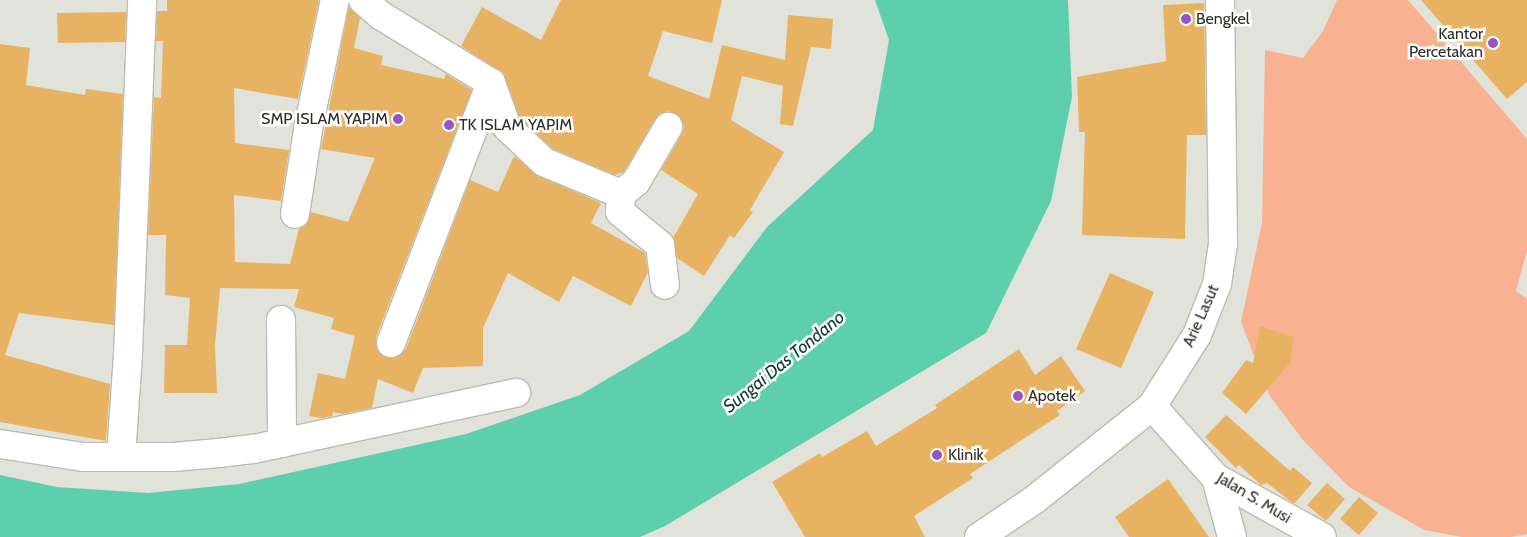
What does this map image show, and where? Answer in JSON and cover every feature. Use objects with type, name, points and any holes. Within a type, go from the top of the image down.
[{"type":"street","points":[[121,457],[128,354],[142,0]]},
{"type":"street","points":[[295,214],[308,124],[335,0]]},
{"type":"street","points":[[363,0],[380,15],[491,83],[507,127],[544,162],[621,194]]},
{"type":"street","name":"Arie Lasut","points":[[979,537],[1034,500],[1152,406],[1197,335],[1217,284],[1223,244],[1220,0]]},
{"type":"street","points":[[391,343],[491,83]]},
{"type":"street","points":[[665,285],[660,245],[620,212],[621,194],[636,182],[668,128]]},
{"type":"street","points":[[280,320],[282,443]]},
{"type":"street","points":[[0,444],[44,453],[121,457],[219,453],[282,443],[516,393]]},
{"type":"street","name":"Jalan S. Musi","points":[[1152,406],[1216,478],[1322,537]]},
{"type":"street","points":[[1216,478],[1232,537]]},
{"type":"shaded area","points":[[1337,0],[1408,0],[1527,139],[1527,251],[1516,291],[1527,299],[1527,534],[1511,537],[1462,537],[1424,530],[1349,487],[1303,440],[1269,395],[1241,322],[1262,223],[1265,50],[1303,58],[1323,31]]},
{"type":"water","name":"Sungai Das Tondano","points":[[875,0],[1068,0],[1072,97],[1051,201],[986,333],[665,526],[640,537],[0,537],[0,475],[57,487],[148,493],[239,484],[466,434],[580,395],[689,331],[767,227],[873,130],[889,40]]},
{"type":"building","points":[[167,0],[319,0],[298,99],[234,88],[235,143],[289,150],[281,201],[234,195],[235,262],[290,264],[299,229],[307,223],[311,212],[348,222],[375,158],[321,149],[349,7],[360,18],[354,48],[383,56],[381,65],[444,79],[446,74],[472,90],[376,337],[379,353],[394,358],[406,349],[470,180],[498,192],[514,156],[538,176],[601,203],[591,223],[645,253],[648,272],[631,306],[573,276],[559,302],[508,273],[483,328],[483,366],[423,368],[413,393],[378,379],[372,408],[342,414],[333,412],[332,416],[322,418],[309,416],[318,373],[345,379],[355,336],[331,329],[334,318],[294,307],[299,289],[220,288],[215,345],[217,393],[164,393],[165,345],[187,345],[190,298],[165,295],[166,235],[148,235],[154,97],[161,98],[163,41],[156,41],[157,11],[167,11]]},
{"type":"building","points":[[561,0],[722,0],[712,43],[663,31],[648,76],[709,99],[722,45],[785,60],[788,15],[833,19],[831,49],[811,47],[793,126],[780,124],[783,86],[742,76],[731,120],[784,152],[750,210],[753,212],[734,238],[730,235],[704,276],[677,258],[673,238],[698,194],[661,170],[682,134],[684,127],[676,114],[668,111],[655,119],[624,172],[615,175],[553,149],[520,118],[503,73],[461,46],[482,7],[541,40]]},
{"type":"building","name":"Kantor Percetakan","points":[[1421,0],[1527,0],[1527,82],[1507,99]]},
{"type":"building","points":[[1204,3],[1206,135],[1187,135],[1185,239],[1082,235],[1085,132],[1079,132],[1077,77],[1166,61],[1163,5]]},
{"type":"building","points":[[126,12],[125,42],[58,43],[57,13]]},
{"type":"building","points":[[0,44],[30,48],[26,85],[85,95],[86,89],[123,94],[114,325],[19,313],[5,355],[110,384],[106,441],[0,422]]},
{"type":"building","points":[[1110,273],[1154,292],[1121,368],[1076,349]]},
{"type":"building","points":[[1260,326],[1294,337],[1290,363],[1246,414],[1222,393],[1246,360],[1253,363]]},
{"type":"building","points":[[1019,349],[1035,375],[1061,356],[1085,391],[1057,411],[1060,415],[970,474],[973,478],[914,516],[925,537],[805,537],[772,482],[820,453],[822,457],[867,431],[876,446],[937,408],[935,405]]},
{"type":"building","points":[[1226,415],[1290,471],[1293,467],[1312,483],[1294,504],[1267,483],[1261,485],[1239,465],[1236,468],[1205,437]]},
{"type":"building","points":[[1168,479],[1209,537],[1129,537],[1115,517]]},
{"type":"building","points":[[1327,483],[1345,499],[1326,521],[1307,505]]},
{"type":"building","points":[[1359,497],[1378,513],[1359,535],[1340,519]]},
{"type":"place","name":"Bengkel","points":[[1186,19]]},
{"type":"place","name":"Kantor Percetakan","points":[[1493,43]]},
{"type":"place","name":"SMP ISLAM YAPIM","points":[[398,119]]},
{"type":"place","name":"TK ISLAM YAPIM","points":[[449,125]]},
{"type":"place","name":"Apotek","points":[[1018,396]]},
{"type":"place","name":"Klinik","points":[[937,455]]}]
